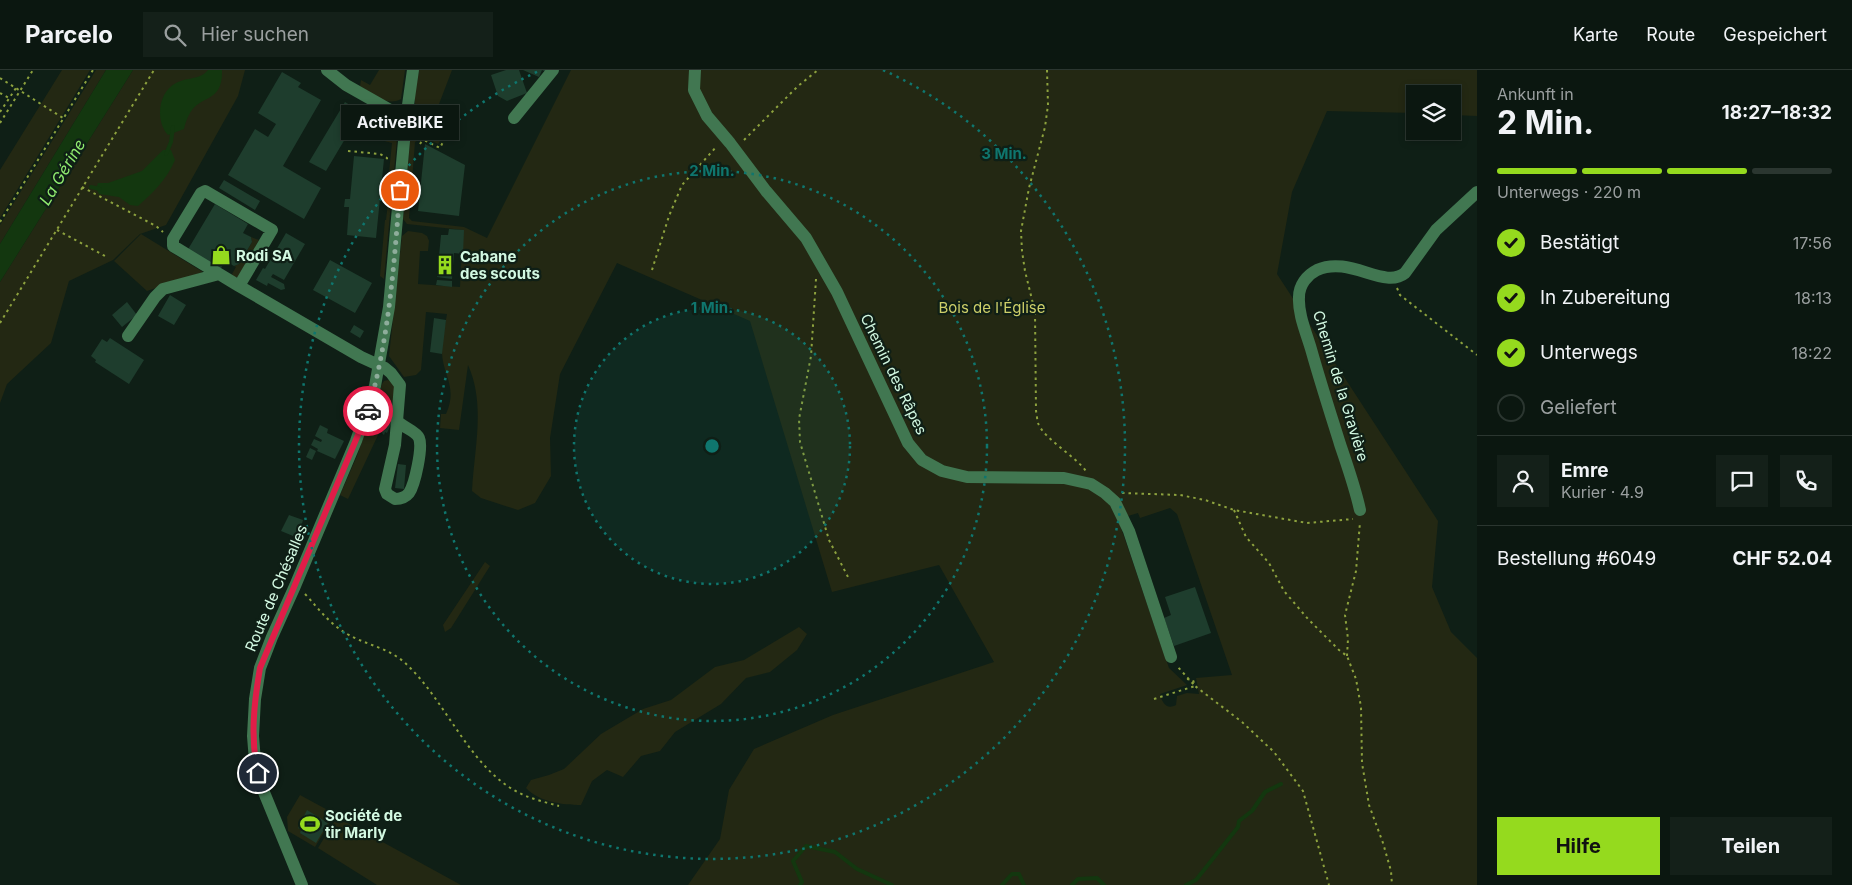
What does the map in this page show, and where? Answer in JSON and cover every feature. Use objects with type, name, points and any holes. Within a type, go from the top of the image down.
[{"type":"street","points":[[327,70],[346,85],[406,120]]},
{"type":"street","name":"Route de Chésalles","points":[[302,885],[261,785],[255,761],[253,736],[255,699],[260,668],[363,423],[380,366],[389,307],[406,120],[413,70]]},
{"type":"street","points":[[514,118],[553,70]]},
{"type":"street","name":"Chemin des Râpes","points":[[695,70],[694,90],[707,116],[806,238],[837,292],[908,443],[922,460],[942,471],[967,478],[1064,478],[1091,484],[1115,502],[1129,531],[1171,657]]},
{"type":"street","points":[[239,286],[272,230],[205,191],[201,194],[173,239],[173,246],[218,274],[361,357],[380,366],[391,373],[400,385],[397,421],[395,445],[385,489],[386,494],[395,499],[404,498],[409,492],[416,473],[420,443],[419,436],[403,427],[397,421]]},
{"type":"street","points":[[1394,279],[1405,273],[1436,230],[1477,192]]},
{"type":"street","name":"Chemin de la Gravière","points":[[1360,510],[1355,487],[1317,372],[1302,318],[1299,292],[1311,274],[1321,268],[1334,266],[1351,267],[1394,279]]},
{"type":"street","points":[[128,336],[155,298],[163,290],[218,274]]},
{"type":"path","points":[[0,123],[33,70]]},
{"type":"path","points":[[0,222],[93,70]]},
{"type":"path","points":[[0,323],[154,70]]},
{"type":"path","points":[[652,270],[669,216],[682,185],[718,145],[745,140],[798,86],[818,70]]},
{"type":"path","points":[[1047,70],[1048,105],[1045,127],[1029,188],[1021,231],[1025,271],[1035,312],[1036,411],[1038,423],[1044,433],[1081,464],[1091,484]]},
{"type":"path","points":[[0,78],[64,118]]},
{"type":"path","points":[[0,112],[16,88]]},
{"type":"path","points":[[0,92],[9,98]]},
{"type":"path","points":[[420,144],[422,141],[426,141],[440,148],[444,138]]},
{"type":"path","points":[[348,151],[380,154],[387,158],[387,162]]},
{"type":"path","points":[[82,187],[156,226],[173,239]]},
{"type":"path","points":[[57,230],[106,256]]},
{"type":"path","points":[[820,263],[817,269],[814,293],[811,356],[799,419],[800,442],[829,540],[848,577]]},
{"type":"path","points":[[1394,279],[1400,295],[1477,355]]},
{"type":"path","points":[[1110,498],[1120,493],[1128,492],[1180,495],[1205,500],[1234,510],[1307,523],[1360,518],[1356,571],[1345,615],[1348,639],[1347,656],[1356,679],[1361,707],[1362,763],[1369,805],[1391,870],[1392,885]]},
{"type":"path","points":[[1234,510],[1246,537],[1269,563],[1284,591],[1308,619],[1347,656]]},
{"type":"path","points":[[295,586],[306,594],[320,612],[335,626],[351,636],[388,651],[404,662],[426,686],[480,762],[500,780],[524,796],[559,806]]},
{"type":"path","points":[[1171,657],[1187,680],[1242,722],[1274,752],[1303,791],[1329,885]]},
{"type":"path","points":[[1154,699],[1195,686]]},
{"type":"green space","points":[[62,70],[90,70],[0,218],[0,170]]},
{"type":"green space","points":[[96,70],[106,70],[0,244],[0,225]]},
{"type":"green space","points":[[133,70],[245,70],[238,96],[166,225],[140,234],[113,260],[69,281],[51,343],[7,384],[0,403],[0,282]]},
{"type":"green space","points":[[379,70],[405,70],[401,99],[385,101],[360,86],[361,80],[370,85]]},
{"type":"green space","points":[[419,70],[452,70],[431,125],[423,120],[416,108],[415,94]]},
{"type":"green space","name":"Bois de l'Église","points":[[571,70],[1477,70],[1477,116],[1461,115],[1461,85],[1406,85],[1406,113],[1327,111],[1292,192],[1277,274],[1438,521],[1432,587],[1451,632],[1477,658],[1477,885],[688,885],[720,839],[729,790],[754,749],[833,715],[994,662],[939,565],[832,592],[750,321],[617,263],[560,374],[550,438],[551,476],[535,503],[518,510],[481,498],[472,491],[478,411],[473,380],[468,365],[459,430],[440,428],[441,414],[446,414],[451,396],[442,353],[447,314],[426,312],[421,370],[416,375],[404,377],[389,356],[402,236],[408,231],[422,233],[427,236],[429,241],[428,251],[420,251],[418,284],[460,287],[463,230],[407,224],[403,219],[410,141],[413,136],[422,133],[440,141],[438,144],[428,139],[420,139],[415,142],[409,218],[412,221],[464,227],[487,238]],"holes":[[[1170,508],[1177,514],[1232,675],[1196,678],[1199,694],[1187,693],[1177,696],[1176,705],[1170,707],[1164,703],[1160,694],[1187,685],[1169,668],[1118,519],[1138,513],[1140,518]]]},
{"type":"green space","points":[[379,126],[381,127],[380,136],[397,139],[384,279],[380,276],[389,193],[387,192],[392,143],[377,139]]},
{"type":"green space","points":[[141,234],[203,272],[147,291],[114,261]]},
{"type":"green space","points":[[251,237],[259,240],[238,277],[234,277],[232,274],[236,267],[234,266],[239,264],[252,242]]},
{"type":"green space","points":[[388,380],[394,383],[394,402],[386,401],[384,413],[393,415],[392,418],[386,418],[348,499],[340,495],[357,456],[382,384]]},
{"type":"green space","points":[[485,562],[490,566],[451,628],[445,632],[443,625]]},
{"type":"green space","points":[[799,627],[807,634],[797,650],[770,672],[746,678],[721,704],[675,732],[660,751],[641,756],[623,777],[607,770],[592,781],[581,805],[544,800],[526,788],[531,780],[564,769],[601,734],[643,709],[671,700],[715,667],[744,660]]},
{"type":"green space","points":[[300,795],[335,814],[315,847],[288,831],[287,817]]},
{"type":"green space","points":[[337,817],[461,885],[377,885],[318,848]]},
{"type":"water","name":"La Gérine","points":[[106,70],[133,70],[0,282],[0,244]]},
{"type":"water","points":[[208,70],[222,70],[219,88],[195,107],[188,117],[184,129],[168,135],[161,122],[160,115],[160,107],[165,93],[176,83],[197,77]]},
{"type":"water","points":[[163,150],[171,150],[175,160],[159,185],[138,206],[130,205],[119,197],[99,194],[96,188],[98,183],[108,183],[142,171]]},
{"type":"building","points":[[506,70],[519,70],[527,93],[507,101],[498,96],[491,75]]},
{"type":"building","points":[[523,70],[542,70],[539,77]]},
{"type":"building","points":[[282,72],[301,83],[298,87],[321,100],[283,166],[321,188],[304,219],[228,175],[255,129],[268,137],[276,124],[258,113]]},
{"type":"building","points":[[345,102],[361,112],[326,171],[309,162]]},
{"type":"building","points":[[425,144],[465,165],[459,216],[418,211]]},
{"type":"building","points":[[354,156],[384,159],[376,238],[347,235],[349,207],[344,207],[345,199],[350,199]]},
{"type":"building","points":[[224,180],[260,201],[255,210],[219,188]]},
{"type":"building","points":[[215,204],[248,224],[243,233],[251,237],[252,242],[239,264],[234,266],[225,261],[220,270],[187,251]]},
{"type":"building","name":"Cabane des scouts","points":[[449,229],[464,230],[463,254],[454,253],[452,279],[437,277],[441,235],[448,235]]},
{"type":"building","points":[[286,233],[305,244],[284,280],[273,274],[271,277],[284,284],[285,289],[281,290],[268,283],[267,286],[256,280],[263,268],[265,269]]},
{"type":"building","points":[[330,260],[372,283],[355,313],[313,290]]},
{"type":"building","points":[[437,280],[452,281],[452,287],[436,285]]},
{"type":"building","points":[[170,295],[186,305],[174,325],[158,316]]},
{"type":"building","points":[[127,302],[137,315],[122,327],[112,315]]},
{"type":"building","points":[[434,318],[446,320],[442,354],[430,352]]},
{"type":"building","points":[[354,325],[364,331],[360,338],[350,332]]},
{"type":"building","points":[[110,338],[144,360],[129,384],[95,362],[96,360],[91,356],[102,339],[107,342]]},
{"type":"building","points":[[387,420],[392,422],[387,433],[385,432],[384,435],[382,433]]},
{"type":"building","points":[[320,425],[328,429],[327,433],[344,441],[335,459],[317,451],[318,449],[311,445],[314,439],[321,442],[322,440],[315,436]]},
{"type":"building","points":[[310,448],[316,451],[312,460],[306,457]]},
{"type":"building","points":[[398,464],[406,465],[404,489],[395,488]]},
{"type":"building","points":[[289,515],[303,520],[298,538],[281,531]]},
{"type":"building","points":[[1195,587],[1211,633],[1174,646],[1164,618],[1171,615],[1165,597]]},
{"type":"building","points":[[307,810],[328,823],[316,843],[300,833],[301,830],[298,828]]},
{"type":"waterway","points":[[166,154],[171,142],[173,127]]},
{"type":"waterway","points":[[91,187],[100,189]]},
{"type":"waterway","points":[[1186,885],[1196,880],[1238,827],[1239,821],[1252,811],[1265,792],[1281,784]]},
{"type":"waterway","points":[[800,885],[802,882],[793,861],[806,846],[835,852],[857,869],[892,885]]},
{"type":"waterway","points":[[1002,885],[1012,874],[1019,874],[1024,885]]},
{"type":"waterway","points":[[1072,885],[1078,879],[1097,878],[1104,885]]},
{"type":"way so far","points":[[368,411],[380,366],[387,324],[400,190]]},
{"type":"place","name":"ActiveBIKE","points":[[400,190]]},
{"type":"place","name":"Rodi SA","points":[[221,255]]},
{"type":"place","name":"Cabane des scouts","points":[[445,265]]},
{"type":"place","name":"Société de tir Marly","points":[[310,824]]},
{"type":"route","points":[[258,773],[253,736],[255,699],[260,668],[368,411]]}]
